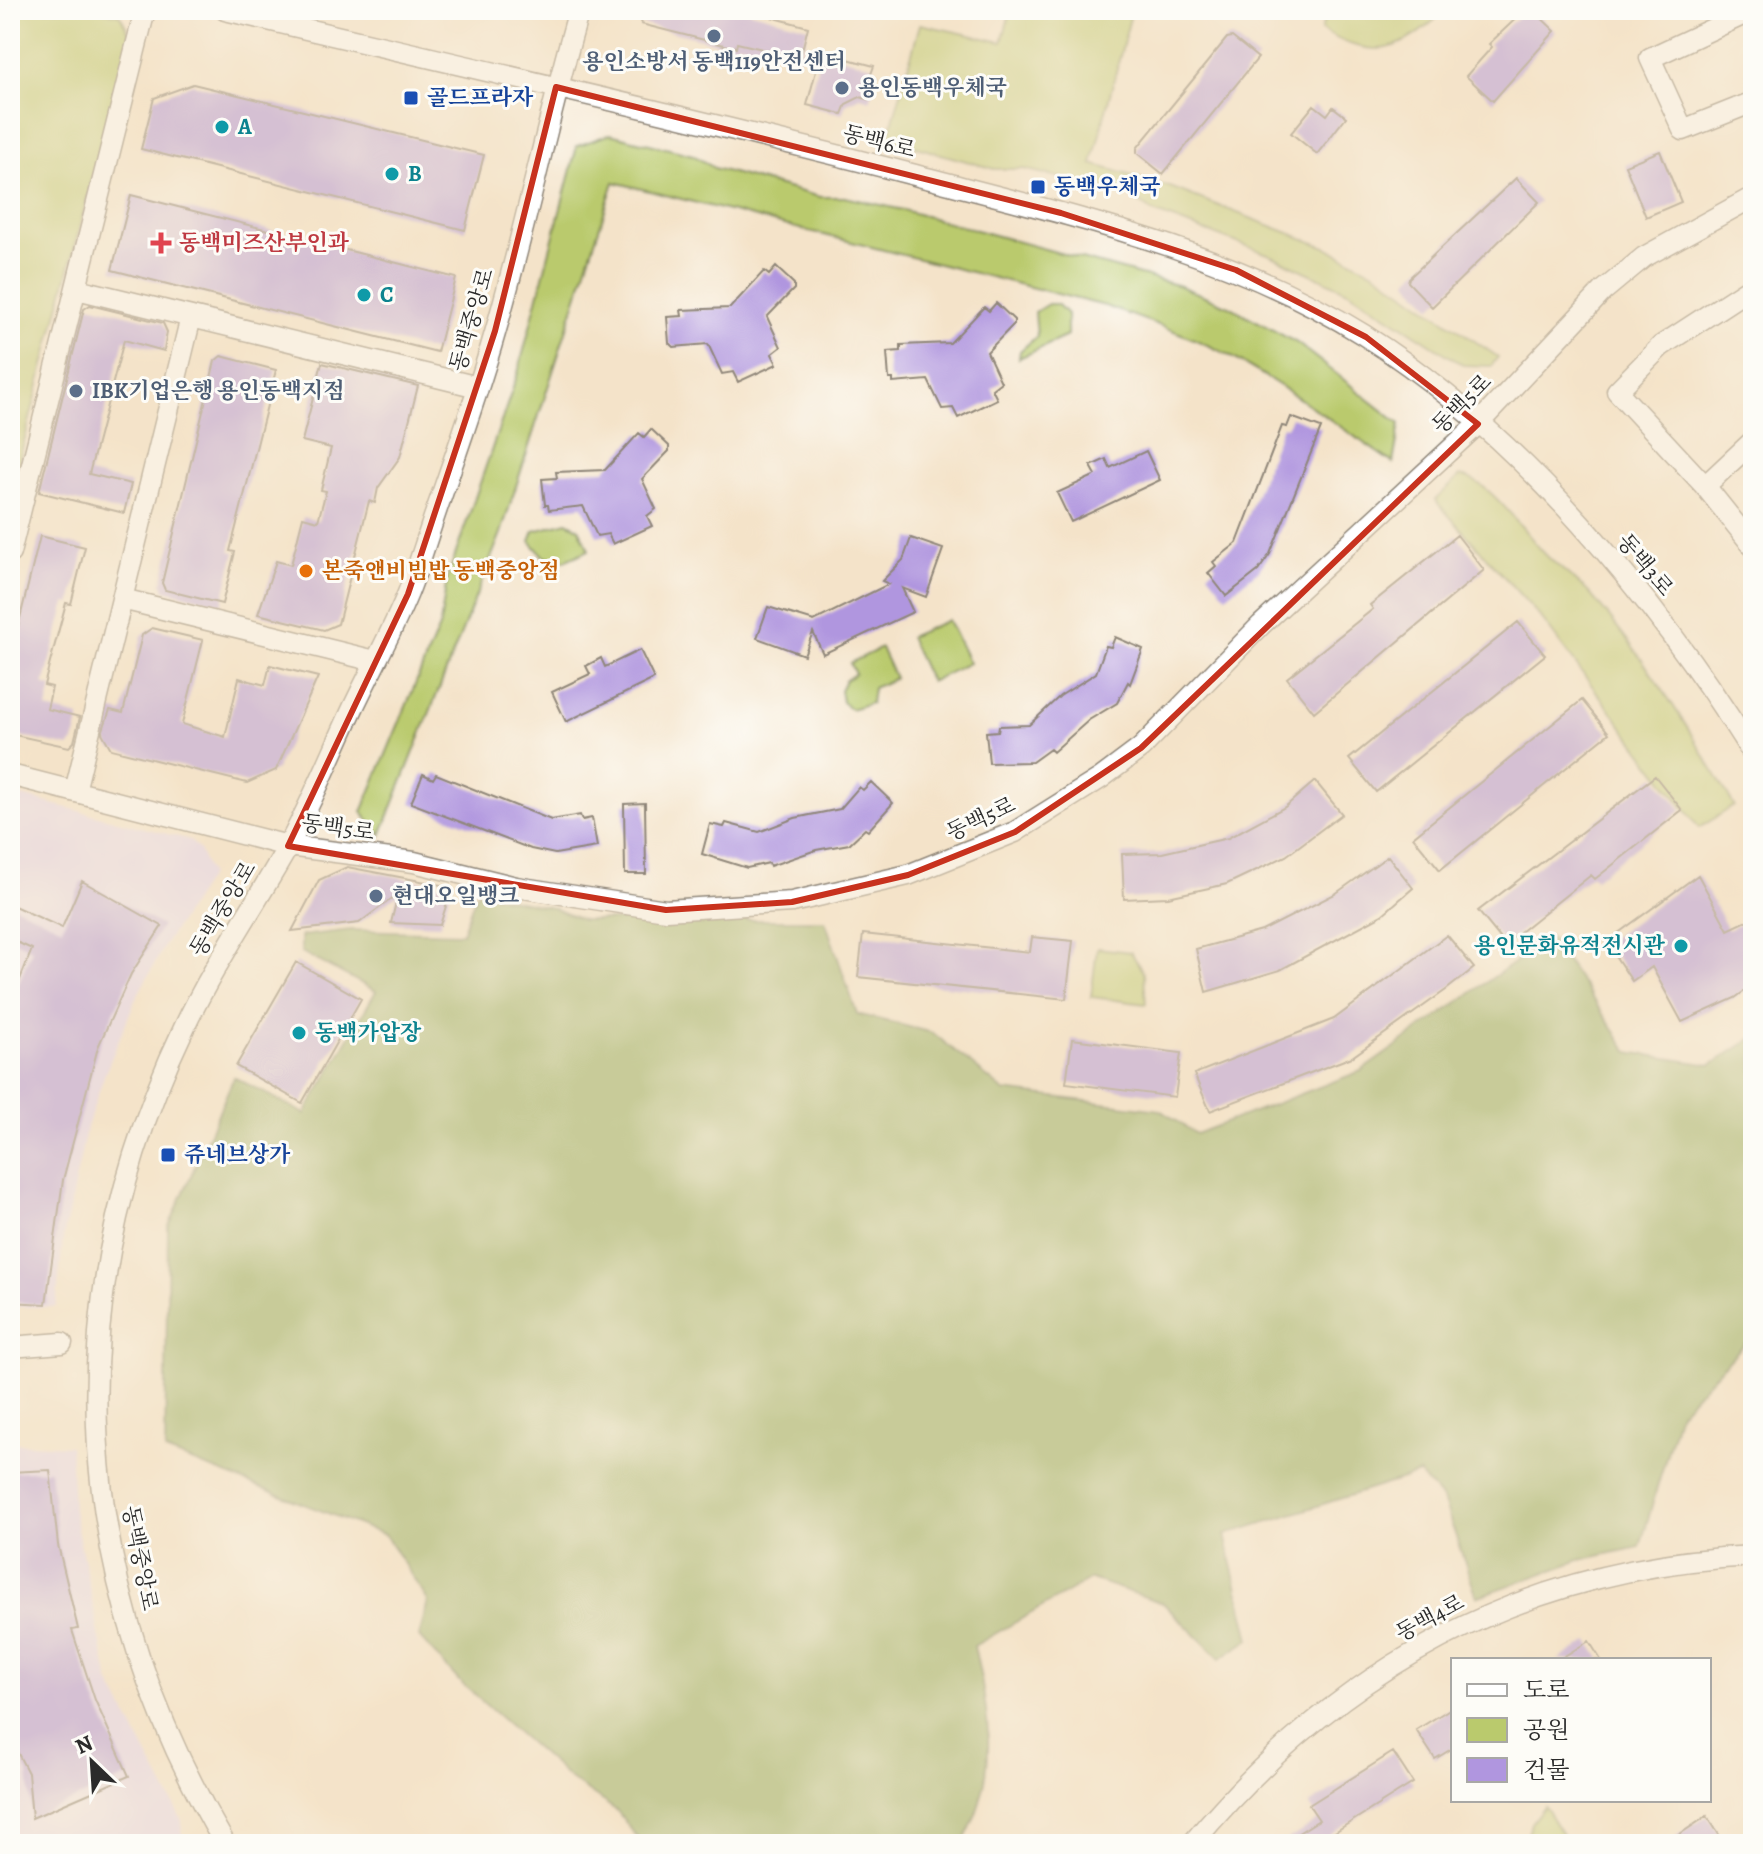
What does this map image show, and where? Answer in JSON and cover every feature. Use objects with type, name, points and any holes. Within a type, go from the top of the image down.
[{"type":"street","points":[[10,553],[145,10]]},
{"type":"street","name":"동백6로","points":[[225,10],[556,87],[1061,213],[1236,270],[1304,301],[1366,337],[1478,424]]},
{"type":"street","name":"동백중앙로","points":[[223,1843],[153,1701],[120,1592],[98,1450],[98,1326],[103,1279],[121,1199],[169,1059],[202,992],[288,846],[408,594],[478,387],[579,10]]},
{"type":"street","points":[[1753,10],[1650,58],[1683,130],[1753,102]]},
{"type":"street","name":"동백5로","points":[[10,775],[288,846],[414,862],[516,887],[666,910],[792,902],[853,891],[921,871],[1015,832],[1066,802],[1141,748],[1261,625],[1478,424],[1603,291],[1644,257],[1753,197]]},
{"type":"street","points":[[1753,286],[1661,346],[1617,391],[1705,486],[1753,546]]},
{"type":"street","points":[[77,289],[478,387]]},
{"type":"street","points":[[75,791],[191,317]]},
{"type":"street","name":"동백3로","points":[[1478,424],[1521,461],[1589,534],[1675,640],[1753,754]]},
{"type":"street","points":[[1705,486],[1753,441]]},
{"type":"street","points":[[122,599],[375,661]]},
{"type":"street","points":[[10,1347],[62,1343]]},
{"type":"street","name":"동백4로","points":[[1192,1844],[1254,1772],[1293,1737],[1359,1685],[1439,1637],[1505,1607],[1580,1581],[1682,1562],[1753,1556]]},
{"type":"highlighted area","points":[[556,87],[1061,213],[1236,270],[1366,337],[1478,424],[1141,748],[1015,832],[908,875],[792,902],[666,910],[288,846],[408,594],[495,331]]},
{"type":"shaded area","points":[[10,793],[190,840],[199,850],[210,875],[167,941],[136,998],[104,1076],[86,1130],[63,1239],[56,1307],[10,1307]]},
{"type":"shaded area","points":[[10,1443],[70,1446],[73,1510],[109,1681],[182,1821],[182,1844],[10,1844]]},
{"type":"green space","points":[[10,10],[100,10],[120,15],[130,34],[10,496]]},
{"type":"green space","points":[[1011,10],[1132,10],[1092,164],[1170,187],[1328,248],[1376,273],[1498,357],[1491,366],[1463,365],[1350,292],[1268,254],[1153,212],[1128,193],[1023,169],[994,169],[888,139],[920,24],[1002,42]]},
{"type":"green space","points":[[1327,10],[1446,10],[1401,43],[1373,49],[1358,47],[1321,30]]},
{"type":"green space","points":[[610,134],[693,155],[714,168],[820,197],[845,197],[903,210],[1180,286],[1229,306],[1297,343],[1400,424],[1393,463],[1293,394],[1215,348],[1105,306],[614,182],[501,533],[381,835],[362,812],[440,625],[447,579],[518,373],[577,146]]},
{"type":"green space","points":[[1048,304],[1057,304],[1067,314],[1067,336],[1019,358],[1020,351],[1037,336],[1035,312]]},
{"type":"green space","points":[[1460,476],[1483,486],[1494,496],[1544,553],[1585,589],[1611,618],[1667,697],[1734,806],[1699,828],[1541,618],[1435,500]]},
{"type":"green space","points":[[567,522],[579,528],[589,550],[564,561],[544,557],[530,541],[534,531]]},
{"type":"green space","points":[[948,620],[969,663],[930,682],[909,637]]},
{"type":"green space","points":[[881,648],[895,678],[873,688],[871,703],[851,709],[842,702],[840,690],[845,680],[855,674],[850,663]]},
{"type":"green space","points":[[477,892],[553,908],[582,920],[825,920],[857,1014],[933,1033],[1004,1091],[1161,1110],[1196,1134],[1361,1071],[1550,937],[1629,1052],[1711,1065],[1753,1038],[1753,1335],[1679,1412],[1640,1547],[1580,1560],[1477,1597],[1443,1500],[1419,1474],[1225,1535],[1250,1639],[1220,1659],[1163,1603],[1091,1579],[974,1646],[987,1722],[987,1771],[974,1819],[962,1844],[642,1844],[617,1811],[570,1779],[460,1682],[419,1637],[428,1601],[385,1535],[165,1451],[168,1228],[234,1077],[305,1114],[376,991],[301,952],[301,936],[351,930],[462,933]]},
{"type":"green space","points":[[1097,948],[1131,952],[1144,974],[1146,1004],[1091,997]]},
{"type":"green space","points":[[1544,1806],[1568,1844],[1525,1844],[1531,1823]]},
{"type":"building","points":[[644,10],[745,10],[808,27],[800,58],[737,43],[736,48],[641,24]]},
{"type":"building","points":[[1525,10],[1533,10],[1555,31],[1493,101],[1466,76],[1492,47],[1489,44]]},
{"type":"building","points":[[1232,37],[1258,58],[1163,174],[1137,153],[1137,148],[1227,38]]},
{"type":"building","name":"용인동백우체국","points":[[821,52],[874,66],[870,77],[876,79],[870,100],[860,97],[846,104],[842,114],[807,105]]},
{"type":"building","points":[[193,84],[484,155],[465,230],[141,149],[154,98]]},
{"type":"building","points":[[1314,105],[1327,115],[1333,107],[1346,117],[1317,154],[1291,133]]},
{"type":"building","points":[[1660,151],[1681,202],[1646,217],[1625,165]]},
{"type":"building","points":[[1516,178],[1539,202],[1432,307],[1408,282],[1409,278]]},
{"type":"building","points":[[131,195],[456,278],[437,352],[112,270]]},
{"type":"building","points":[[776,267],[794,284],[794,289],[767,317],[781,347],[772,354],[777,364],[738,382],[733,372],[722,374],[708,344],[673,347],[669,343],[667,317],[682,316],[681,310],[730,308],[764,271],[769,275]]},
{"type":"building","points":[[996,303],[1014,320],[1014,324],[987,352],[1001,382],[992,389],[997,399],[958,418],[953,408],[942,409],[928,380],[893,383],[893,379],[889,379],[887,352],[901,351],[901,345],[950,343],[984,307],[989,311]]},
{"type":"building","points":[[90,305],[163,323],[167,332],[164,351],[124,340],[89,474],[131,484],[124,513],[39,492],[84,309]]},
{"type":"building","points":[[221,356],[276,370],[230,551],[235,552],[222,604],[165,590],[162,583],[215,361]]},
{"type":"building","points":[[322,363],[418,386],[400,457],[378,488],[375,503],[369,501],[338,624],[324,630],[258,614],[276,561],[291,565],[303,517],[318,521],[326,491],[321,490],[331,448],[302,441]]},
{"type":"building","points":[[1291,417],[1321,428],[1270,554],[1258,571],[1226,596],[1208,573],[1216,566],[1213,562],[1237,543],[1282,426],[1287,427]]},
{"type":"building","points":[[651,429],[669,446],[669,451],[642,479],[656,509],[647,516],[652,526],[613,544],[608,534],[597,536],[583,506],[549,510],[545,505],[542,479],[557,478],[556,472],[605,470],[639,433],[644,437]]},
{"type":"building","points":[[1146,451],[1160,480],[1071,522],[1057,493],[1096,475],[1091,466],[1106,459],[1110,468]]},
{"type":"building","points":[[1457,535],[1484,570],[1314,712],[1287,678],[1373,609],[1370,605]]},
{"type":"building","points":[[40,536],[85,547],[71,604],[66,603],[44,685],[52,687],[47,709],[80,717],[74,742],[69,747],[10,734],[10,659]]},
{"type":"building","points":[[911,538],[943,549],[926,597],[902,588],[913,612],[823,654],[813,632],[804,655],[757,638],[768,607],[814,621],[889,584],[882,581],[903,560]]},
{"type":"building","points":[[1518,622],[1545,655],[1376,792],[1349,759]]},
{"type":"building","points":[[152,628],[203,640],[182,724],[225,737],[239,678],[265,685],[270,665],[318,677],[276,770],[247,783],[111,749],[102,733],[105,724],[110,710],[123,713],[142,635]]},
{"type":"building","points":[[1115,637],[1143,649],[1130,684],[1128,682],[1117,703],[1089,720],[1053,752],[1050,749],[1032,762],[989,763],[986,732],[998,731],[999,726],[1029,725],[1060,696],[1096,673],[1106,646],[1111,647]]},
{"type":"building","points":[[640,650],[654,679],[566,722],[552,692],[590,674],[586,666],[601,658],[605,667]]},
{"type":"building","points":[[1582,700],[1609,733],[1440,870],[1413,837]]},
{"type":"building","points":[[423,774],[433,779],[436,774],[551,820],[580,815],[582,820],[592,818],[597,847],[555,854],[531,849],[411,803]]},
{"type":"building","points":[[1655,776],[1682,810],[1595,879],[1591,875],[1505,944],[1478,911]]},
{"type":"building","points":[[1315,781],[1342,814],[1286,856],[1227,884],[1168,897],[1124,899],[1122,854],[1162,853],[1228,838],[1285,807]]},
{"type":"building","points":[[871,782],[893,803],[868,831],[865,829],[849,844],[816,850],[770,866],[769,863],[747,868],[702,854],[710,824],[724,827],[726,823],[759,832],[795,818],[840,809],[859,787],[863,790]]},
{"type":"building","points":[[645,803],[646,874],[625,874],[624,804]]},
{"type":"building","points":[[1388,856],[1413,888],[1382,915],[1280,970],[1206,992],[1196,949],[1262,931],[1335,894]]},
{"type":"building","points":[[347,867],[452,887],[440,925],[391,923],[398,894],[359,923],[292,931],[319,880]]},
{"type":"building","name":"용인문화유적전시관","points":[[1698,875],[1728,930],[1753,918],[1753,985],[1735,998],[1682,1022],[1652,967],[1632,981],[1606,942]]},
{"type":"building","points":[[82,881],[162,926],[131,974],[98,1047],[63,1180],[46,1304],[10,1302],[10,1005],[32,949],[10,939],[10,904],[62,928]]},
{"type":"building","points":[[863,934],[1030,952],[1032,937],[1073,941],[1066,999],[858,977]]},
{"type":"building","points":[[1447,935],[1474,968],[1446,990],[1352,1057],[1210,1111],[1194,1074],[1334,1019]]},
{"type":"building","name":"동백가압장","points":[[296,962],[361,999],[302,1103],[236,1066]]},
{"type":"building","points":[[1072,1039],[1181,1053],[1175,1097],[1066,1083]]},
{"type":"building","points":[[50,1470],[58,1545],[78,1629],[72,1630],[95,1700],[129,1776],[32,1818],[28,1773],[10,1738],[10,1472]]},
{"type":"building","points":[[1589,1641],[1600,1658],[1561,1658]]},
{"type":"building","points":[[1451,1708],[1451,1749],[1435,1759],[1416,1730]]},
{"type":"building","points":[[1393,1752],[1413,1783],[1330,1835],[1335,1844],[1281,1844],[1319,1820],[1309,1805]]},
{"type":"building","points":[[1707,1816],[1725,1844],[1665,1844]]},
{"type":"place","name":"용인소방서 동백119안전센터","points":[[714,36]]},
{"type":"place","name":"용인동백우체국","points":[[842,88]]},
{"type":"place","name":"골드프라자","points":[[411,98]]},
{"type":"place","name":"A","points":[[222,127]]},
{"type":"place","name":"B","points":[[392,174]]},
{"type":"place","name":"동백우체국","points":[[1038,187]]},
{"type":"place","name":"동백미즈산부인과","points":[[161,243]]},
{"type":"place","name":"C","points":[[364,295]]},
{"type":"place","name":"IBK기업은행 용인동백지점","points":[[76,391]]},
{"type":"place","name":"본죽앤비빔밥 동백중앙점","points":[[306,571]]},
{"type":"place","name":"현대오일뱅크","points":[[376,896]]},
{"type":"place","name":"용인문화유적전시관","points":[[1681,946]]},
{"type":"place","name":"동백가압장","points":[[299,1033]]},
{"type":"place","name":"쥬네브상가","points":[[168,1155]]}]
